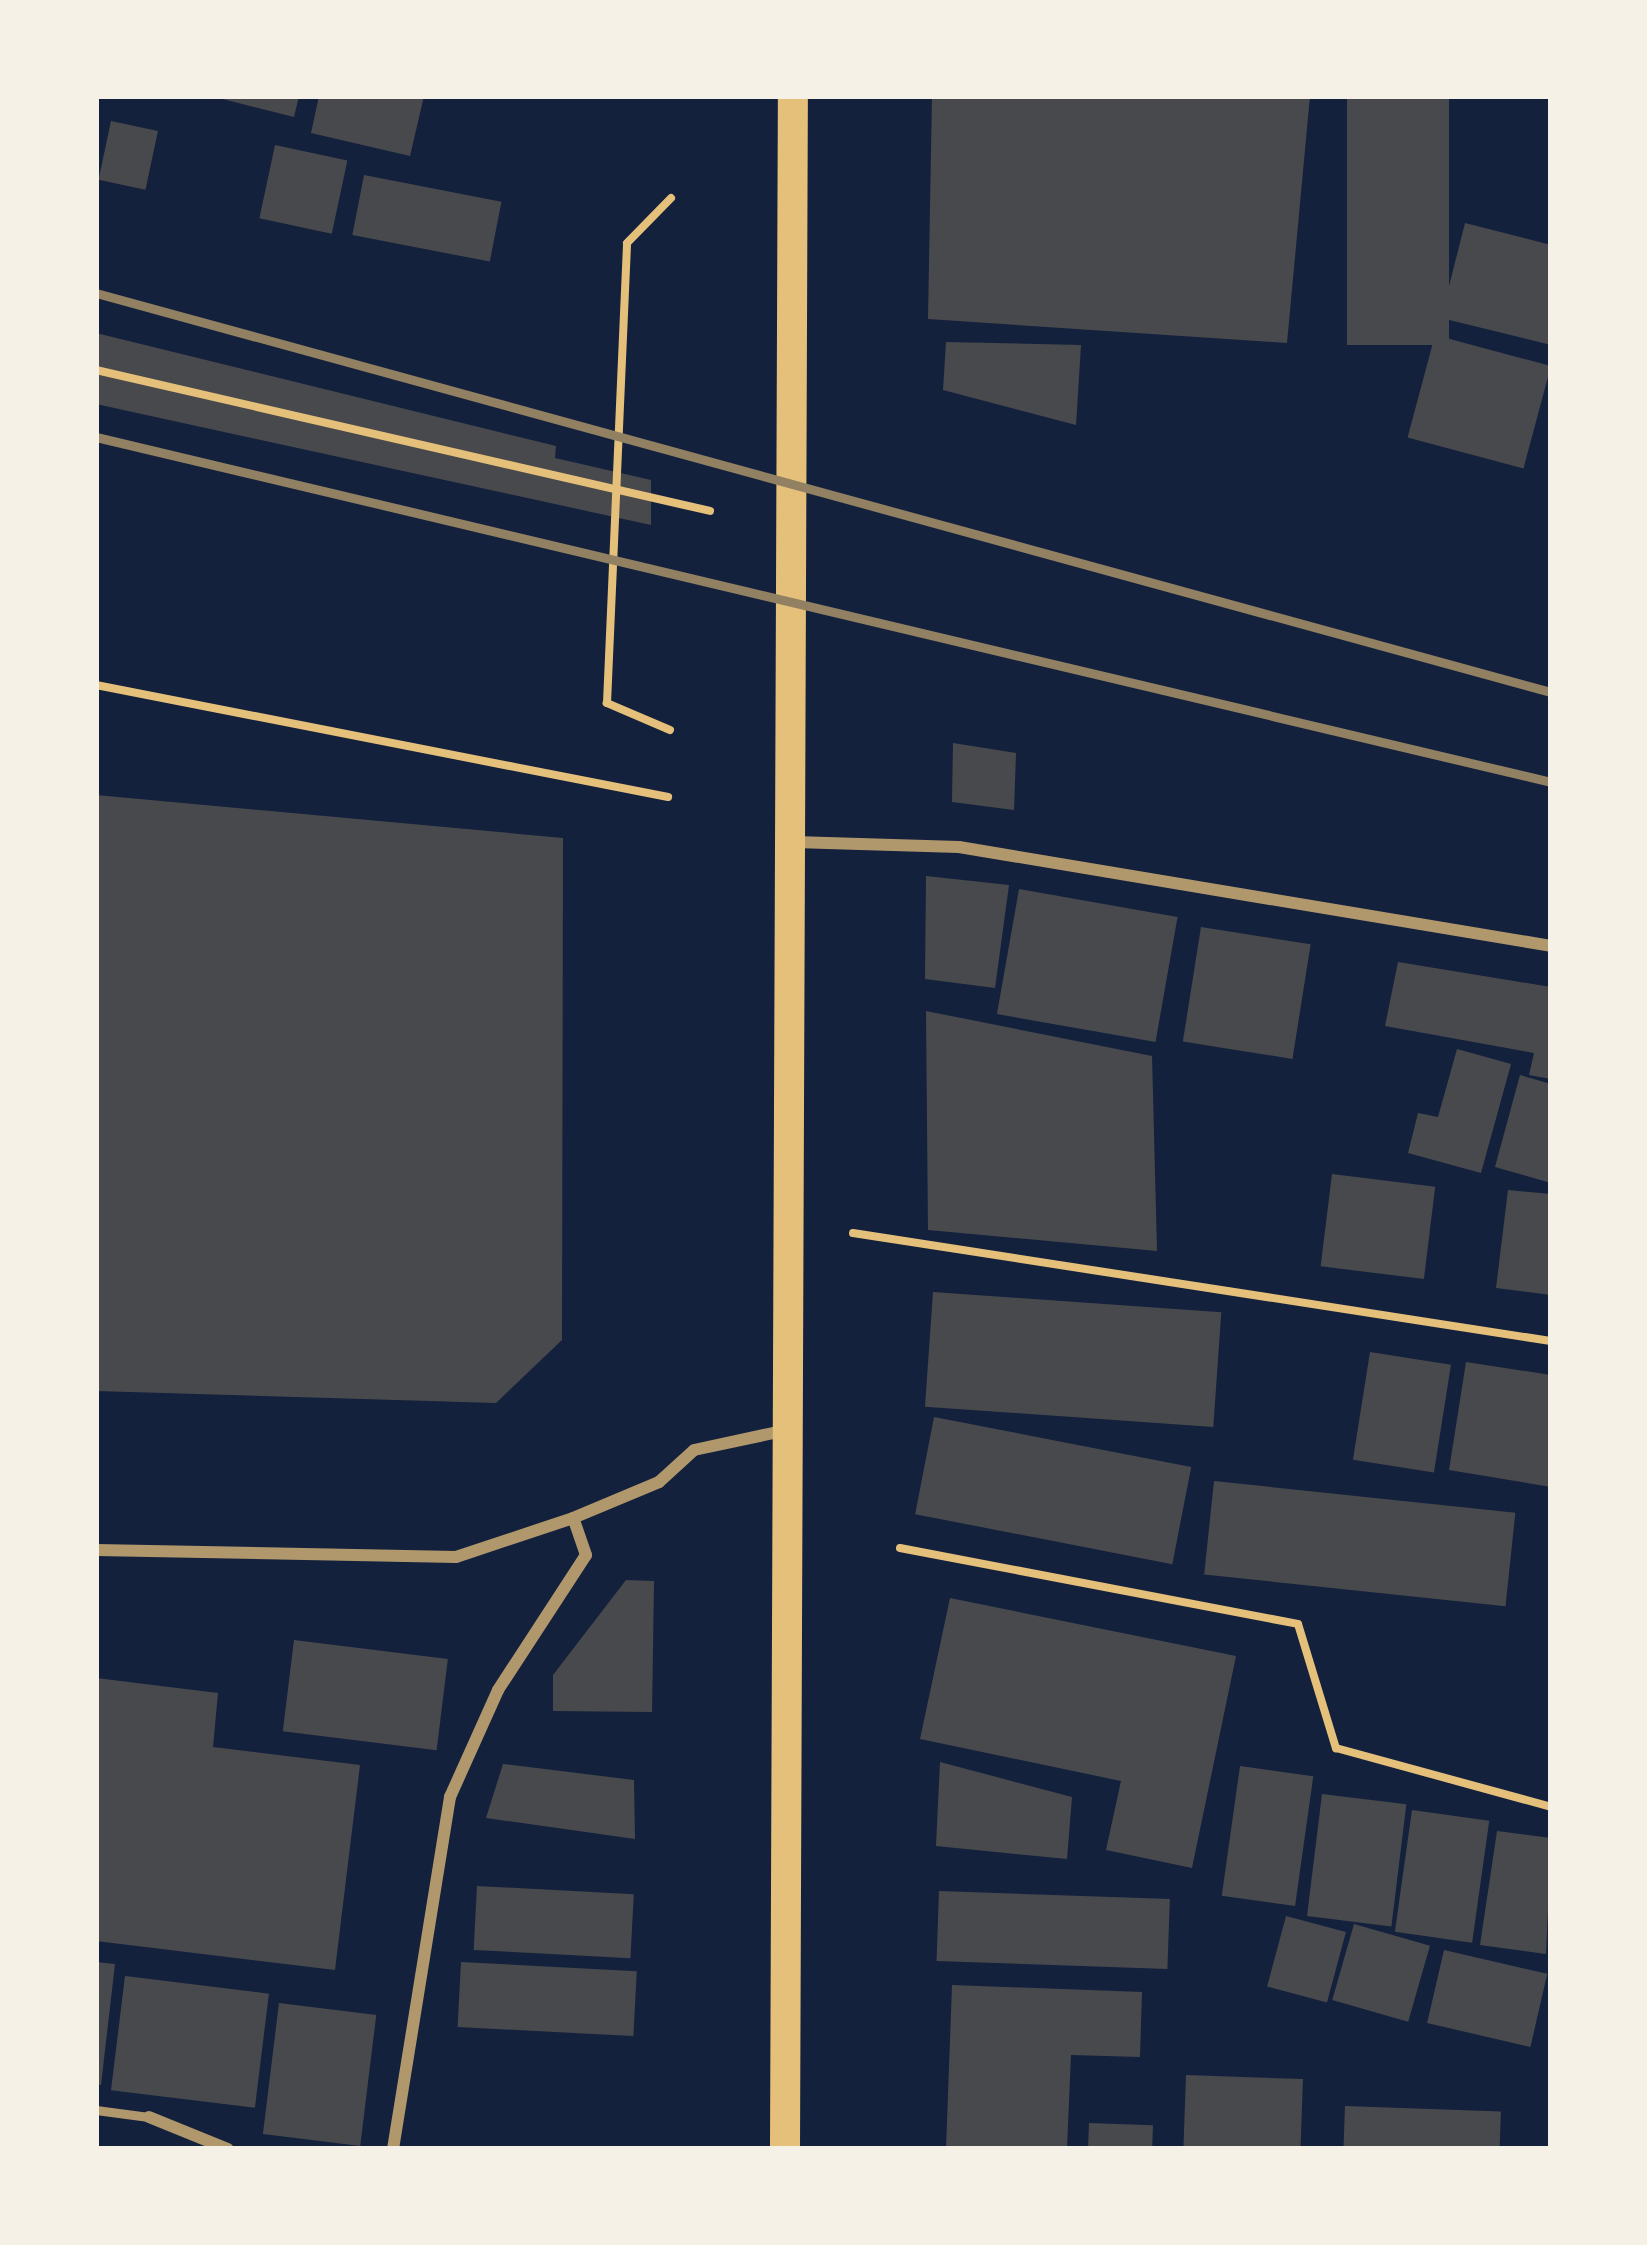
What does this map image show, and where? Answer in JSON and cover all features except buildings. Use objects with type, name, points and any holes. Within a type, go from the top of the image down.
[{"type":"main road","points":[[785,2149],[794,842],[793,96]]},
{"type":"street","points":[[794,842],[959,847],[1551,946]]},
{"type":"street","points":[[96,1550],[456,1556],[659,1482],[694,1450],[790,1430]]},
{"type":"street","points":[[392,2149],[450,1797],[498,1690],[586,1555],[573,1517]]},
{"type":"street","points":[[149,2117],[228,2149]]},
{"type":"lane","points":[[96,2110],[149,2117]]},
{"type":"path","points":[[670,730],[607,704],[627,243],[671,198]]},
{"type":"path","points":[[96,370],[616,495],[710,511]]},
{"type":"path","points":[[96,685],[668,796]]},
{"type":"path","points":[[791,1222],[1551,1341]]},
{"type":"path","points":[[900,1548],[1298,1624],[1336,1748],[1551,1807]]},
{"type":"railway","points":[[96,293],[1551,692]]},
{"type":"railway","points":[[96,437],[1551,782]]}]
